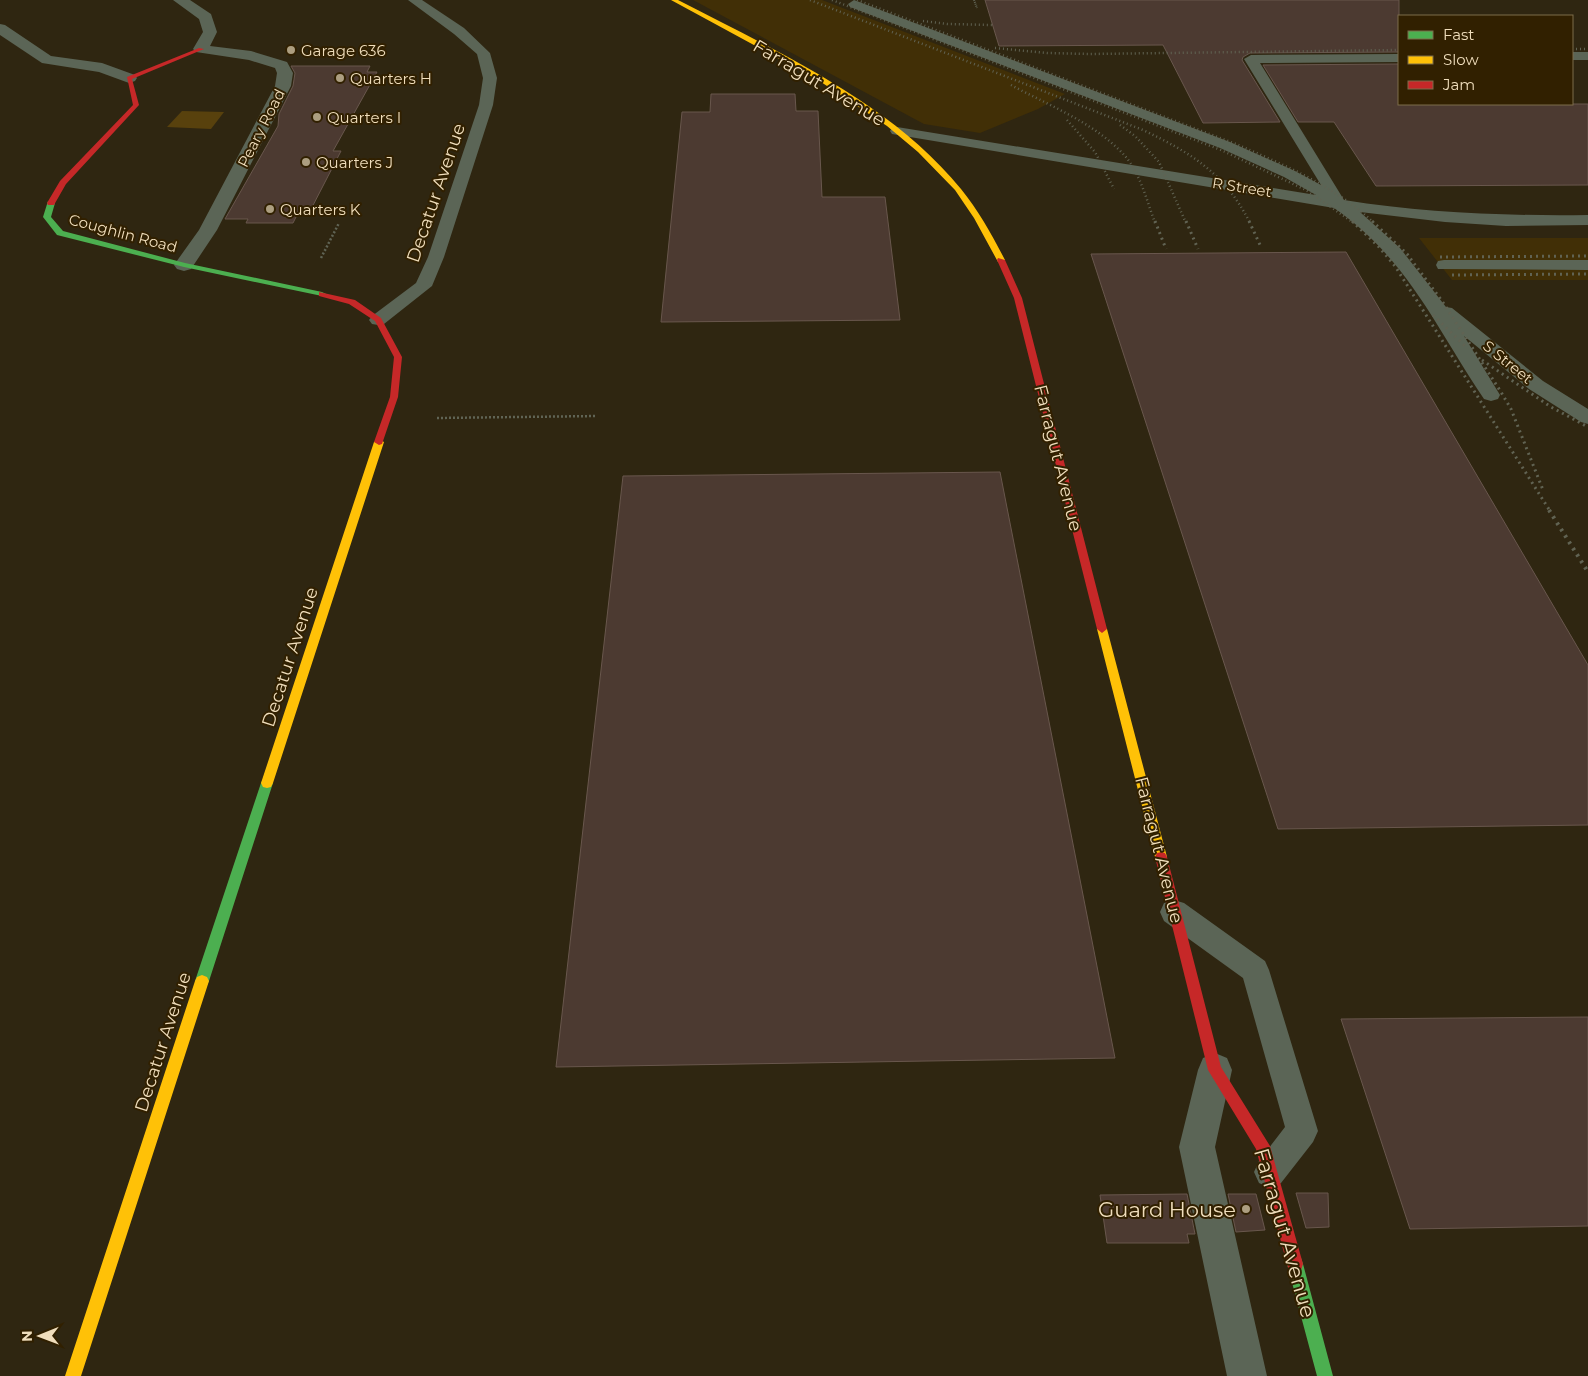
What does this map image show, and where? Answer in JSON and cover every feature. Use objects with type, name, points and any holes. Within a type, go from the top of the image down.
[{"type":"street","points":[[0,28],[46,60],[102,68],[129,78],[201,49],[210,32],[206,17],[180,0]]},
{"type":"street","name":"Farragut Avenue","points":[[674,0],[827,84],[873,113],[897,131],[946,176],[971,208],[991,239],[1006,268],[1018,298],[1215,1070],[1263,1146],[1325,1376]]},
{"type":"street","name":"Peary Road","points":[[184,265],[208,230],[283,86],[285,73],[282,65],[251,56],[201,49]]},
{"type":"street","name":"Coughlin Road","points":[[129,78],[136,105],[63,182],[52,198],[47,217],[60,233],[184,265],[304,288],[352,302],[378,320]]},
{"type":"street","name":"Decatur Avenue","points":[[73,1376],[394,397],[398,357],[378,320]]},
{"type":"street","name":"Farragut Avenue","points":[[1215,1070],[1197,1147],[1246,1376]]},
{"type":"lane","name":"Decatur Avenue","points":[[378,320],[423,286],[436,257],[486,105],[490,78],[483,53],[459,31],[414,0]]},
{"type":"lane","points":[[854,4],[1264,161],[1301,179],[1340,204],[1377,234],[1403,260],[1431,300],[1491,395]]},
{"type":"lane","points":[[1573,56],[1588,56]]},
{"type":"lane","points":[[1340,204],[1251,59],[1398,58]]},
{"type":"lane","name":"R Street","points":[[897,131],[1340,204],[1445,217],[1506,221],[1588,220]]},
{"type":"lane","points":[[1444,265],[1588,265]]},
{"type":"lane","name":"S Street","points":[[1431,300],[1536,384],[1588,418]]},
{"type":"lane","points":[[1174,912],[1255,970],[1302,1131],[1270,1172]]},
{"type":"path","points":[[974,0],[977,8]]},
{"type":"path","points":[[319,263],[338,223]]},
{"type":"path","points":[[437,418],[597,416]]},
{"type":"shaded area","points":[[693,0],[822,0],[1065,94],[1038,109],[980,133],[924,124]]},
{"type":"shaded area","points":[[182,111],[224,112],[211,129],[167,127]]},
{"type":"shaded area","points":[[1419,238],[1588,238],[1588,280],[1452,280]]},
{"type":"building","points":[[985,0],[1399,0],[1398,52],[1250,53],[1243,57],[1242,60],[1280,122],[1203,123],[1163,45],[999,46]]},
{"type":"building","points":[[1398,64],[1398,105],[1588,104],[1588,185],[1376,186],[1334,122],[1298,122],[1263,65]]},
{"type":"building","points":[[291,66],[370,66],[367,72],[377,72],[333,151],[341,151],[308,215],[297,215],[293,223],[246,223],[248,219],[225,219],[278,126],[279,114],[293,86],[295,73]]},
{"type":"building","points":[[711,94],[795,94],[796,111],[818,111],[822,197],[885,197],[900,320],[661,322],[682,112],[710,112]]},
{"type":"building","points":[[1346,252],[1588,665],[1588,825],[1278,829],[1091,254]]},
{"type":"building","points":[[1000,472],[1115,1058],[556,1067],[623,476]]},
{"type":"building","points":[[1588,1017],[1588,1226],[1410,1229],[1341,1019]]},
{"type":"building","points":[[1296,1193],[1328,1193],[1329,1227],[1306,1228]]},
{"type":"building","points":[[1187,1194],[1195,1234],[1187,1234],[1189,1243],[1107,1243],[1100,1195]]},
{"type":"building","name":"Guard House","points":[[1228,1194],[1256,1194],[1265,1230],[1236,1232]]},
{"type":"railway","points":[[810,0],[1143,130],[1176,147],[1205,166],[1229,191],[1250,222]]},
{"type":"railway","points":[[832,0],[1221,150],[1306,190],[1354,223]]},
{"type":"railway","points":[[857,0],[1236,144],[1290,168],[1326,187],[1374,223]]},
{"type":"railway","points":[[923,21],[947,24],[992,25]]},
{"type":"railway","points":[[995,48],[1047,53],[1090,54],[1398,50]]},
{"type":"railway","points":[[1573,49],[1588,49]]},
{"type":"railway","points":[[1011,85],[1071,116],[1101,134],[1114,145],[1125,156],[1135,171],[1155,223]]},
{"type":"railway","points":[[1067,120],[1095,152],[1114,189]]},
{"type":"railway","points":[[1120,125],[1135,136],[1159,162],[1186,223]]},
{"type":"railway","points":[[1155,221],[1166,249]]},
{"type":"railway","points":[[1186,221],[1198,249]]},
{"type":"railway","points":[[1352,221],[1379,247],[1395,266],[1550,511]]},
{"type":"railway","points":[[1372,221],[1407,254],[1442,301],[1501,392],[1511,409],[1543,490]]},
{"type":"railway","points":[[1250,222],[1261,247]]},
{"type":"railway","points":[[1440,257],[1588,256]]},
{"type":"railway","points":[[1452,275],[1588,274]]},
{"type":"railway","points":[[1433,315],[1467,348]]},
{"type":"railway","points":[[1482,360],[1551,407],[1588,427]]},
{"type":"railway","points":[[1549,510],[1588,572]]},
{"type":"traffic: fast","points":[[51,203],[47,217],[60,233],[184,265],[322,294]]},
{"type":"traffic: fast","points":[[202,981],[267,783]]},
{"type":"traffic: fast","points":[[1295,1264],[1325,1376]]},
{"type":"traffic: slow","points":[[674,0],[820,78],[889,124],[921,151],[958,189],[978,218],[1001,260]]},
{"type":"traffic: slow","points":[[267,783],[379,442]]},
{"type":"traffic: slow","points":[[1102,629],[1161,857]]},
{"type":"traffic: slow","points":[[73,1376],[202,981]]},
{"type":"traffic: jam","points":[[51,203],[63,183],[136,105],[129,78],[201,49]]},
{"type":"traffic: jam","points":[[1001,260],[1018,298],[1102,629]]},
{"type":"traffic: jam","points":[[322,294],[352,302],[378,320],[398,357],[394,397],[379,442]]},
{"type":"traffic: jam","points":[[1161,857],[1215,1070],[1263,1146],[1295,1264]]},
{"type":"place","name":"Garage 636","points":[[291,50]]},
{"type":"place","name":"Quarters H","points":[[340,78]]},
{"type":"place","name":"Quarters I","points":[[317,117]]},
{"type":"place","name":"Quarters J","points":[[306,162]]},
{"type":"place","name":"Quarters K","points":[[270,209]]},
{"type":"place","name":"Guard House","points":[[1246,1209]]}]
